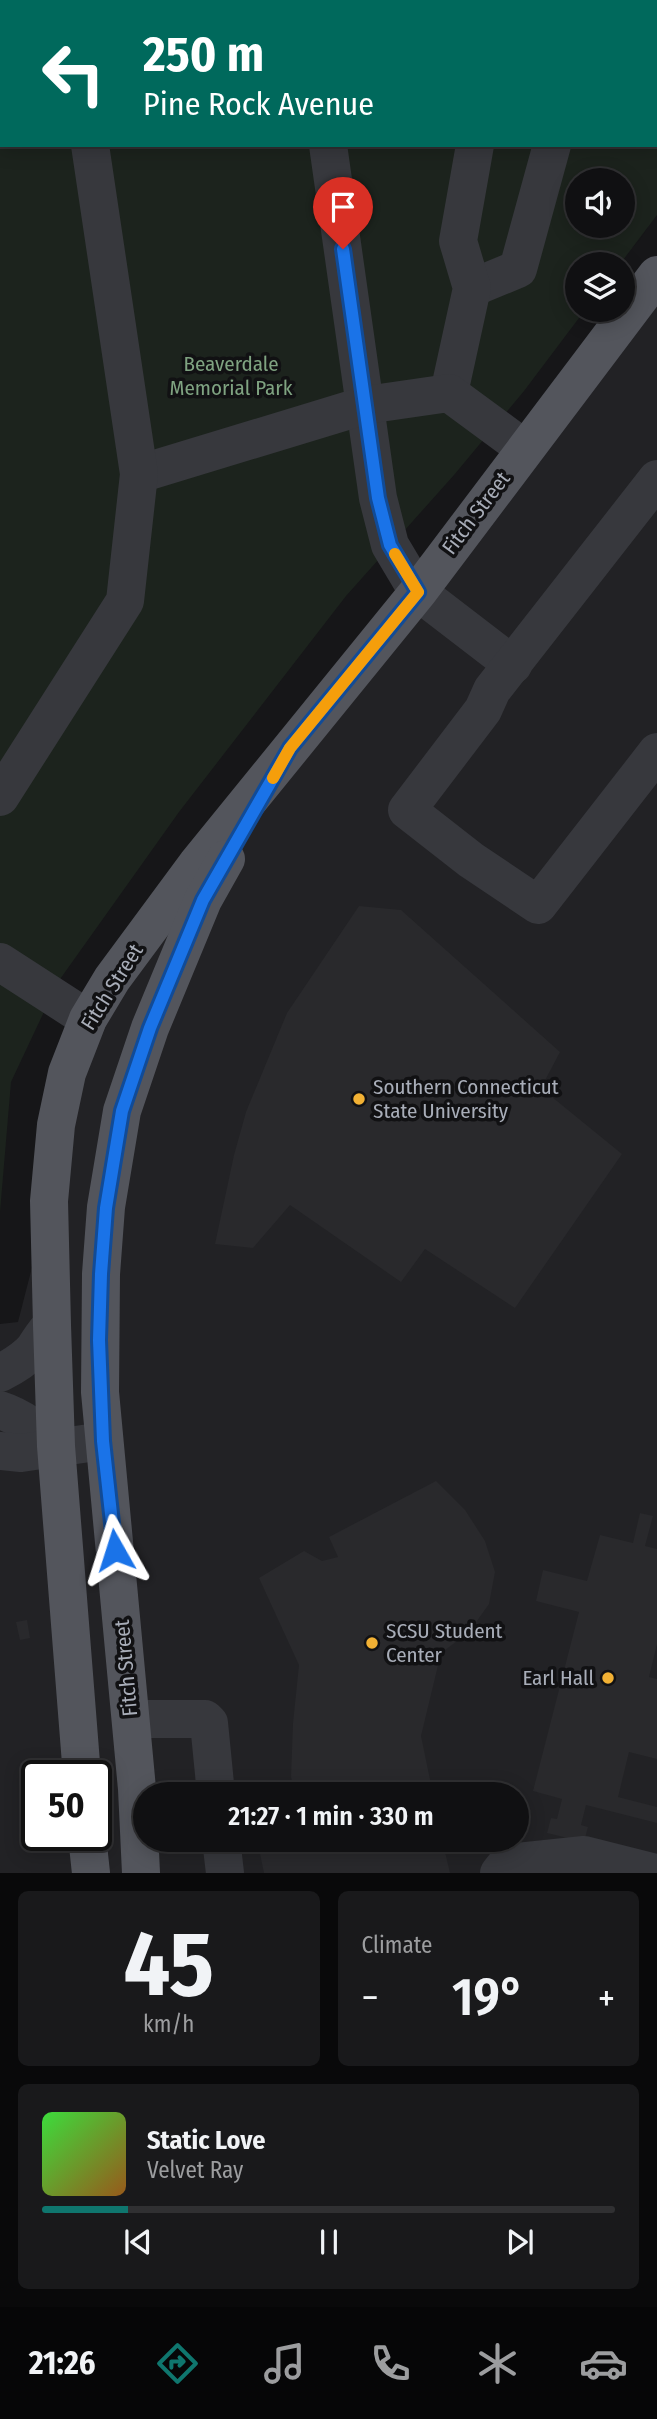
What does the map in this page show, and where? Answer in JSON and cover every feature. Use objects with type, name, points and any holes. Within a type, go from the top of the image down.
[{"type":"main road","name":"Fitch Street","points":[[81,1760],[56,1446],[49,1201],[56,1125],[67,1073],[88,1020],[113,979],[181,885],[418,592],[657,275]]},
{"type":"main road","name":"Fitch Street","points":[[141,1873],[137,1789],[99,1379],[101,1274],[106,1208],[122,1111],[150,1028],[203,900],[290,748]]},
{"type":"main road","points":[[89,1851],[91,1873]]},
{"type":"street","points":[[0,797],[125,601],[139,474],[90,147]]},
{"type":"street","points":[[328,147],[378,498],[390,545],[418,592],[513,665]]},
{"type":"street","points":[[449,393],[472,288],[458,242],[475,147]]},
{"type":"street","points":[[472,288],[518,269],[551,147]]},
{"type":"street","points":[[139,474],[366,405],[449,393],[525,449]]},
{"type":"street","points":[[657,479],[492,690],[484,710],[407,810],[471,860],[538,905],[657,752]]},
{"type":"street","points":[[0,962],[88,1020]]},
{"type":"street","points":[[0,1373],[13,1367],[32,1350],[52,1325]]},
{"type":"street","points":[[0,1410],[13,1414],[38,1430],[56,1446]]},
{"type":"street","points":[[0,1451],[21,1453],[103,1441]]},
{"type":"street","points":[[131,1719],[205,1719],[209,1723],[215,1782]]},
{"type":"street","points":[[223,1852],[225,1873]]},
{"type":"street","points":[[499,1873],[507,1863],[584,1855],[656,1873]]},
{"type":"shaded area","name":"Southern Connecticut State University","points":[[657,277],[657,1873],[0,1873],[0,1324],[18,1322],[49,1201],[88,1019],[622,322],[635,322],[635,306]]},
{"type":"green space","name":"Beaverdale Memorial Park","points":[[0,147],[657,147],[657,215],[629,252],[565,252],[565,322],[576,322],[524,391],[454,475],[346,596],[179,812],[58,982],[11,1082],[0,1212]]},
{"type":"building","points":[[359,906],[401,910],[560,1052],[541,1088],[622,1154],[515,1308],[425,1249],[401,1282],[290,1205],[253,1248],[215,1244],[246,1112],[287,1013]]},
{"type":"building","name":"SCSU Student Center","points":[[436,1481],[465,1510],[485,1541],[495,1572],[489,1604],[469,1632],[441,1653],[421,1736],[431,1782],[292,1782],[293,1723],[299,1665],[259,1578],[304,1551],[322,1561],[338,1557],[329,1537]]},
{"type":"building","name":"Earl Hall","points":[[640,1513],[653,1516],[645,1546],[657,1549],[657,1644],[649,1677],[657,1679],[657,1759],[629,1752],[618,1797],[657,1807],[657,1823],[586,1805],[581,1825],[588,1827],[584,1842],[547,1833],[551,1818],[557,1819],[562,1799],[533,1791],[579,1612],[536,1601],[543,1570],[587,1581],[600,1535],[633,1543]]},
{"type":"building","points":[[27,1620],[30,1638],[20,1640],[16,1622]]},
{"type":"building","points":[[260,1852],[445,1852],[450,1873],[264,1873]]},
{"type":"slow traffic","points":[[273,778],[290,748],[418,592],[395,554]]},
{"type":"place","name":"Southern Connecticut State University","points":[[359,1099]]},
{"type":"place","name":"SCSU Student Center","points":[[372,1643]]},
{"type":"place","name":"Earl Hall","points":[[608,1678]]},
{"type":"route","points":[[115,1550],[103,1441],[99,1340],[106,1208],[122,1111],[150,1028],[203,900],[290,748],[418,592],[390,545],[378,498],[343,249]]}]
